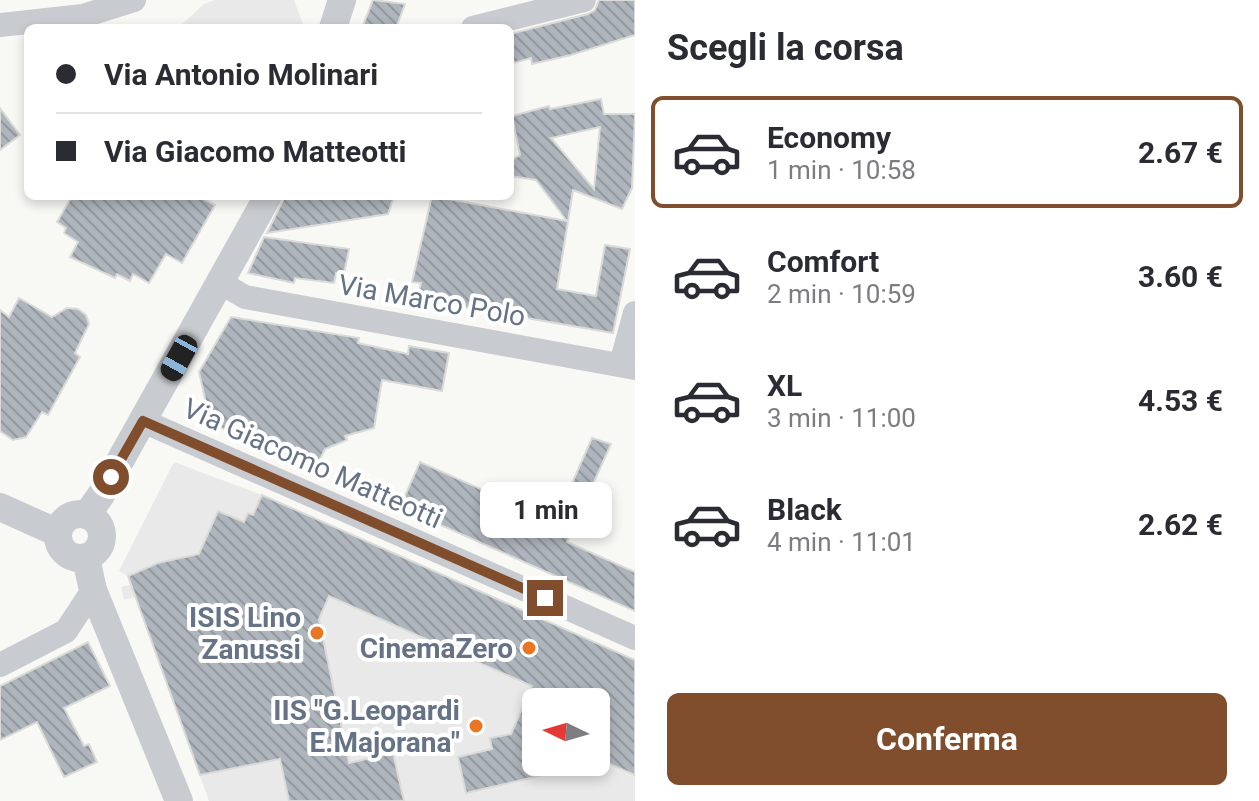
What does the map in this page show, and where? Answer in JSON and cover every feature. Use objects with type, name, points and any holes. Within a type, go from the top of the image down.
[{"type":"street","points":[[0,25],[83,16],[133,0]]},
{"type":"street","points":[[489,24],[584,0]]},
{"type":"street","points":[[87,515],[266,200]]},
{"type":"street","name":"Via Marco Polo","points":[[221,283],[245,297],[628,366]]},
{"type":"street","points":[[628,366],[635,313]]},
{"type":"street","name":"Via Giacomo Matteotti","points":[[143,421],[635,638]]},
{"type":"street","points":[[0,507],[58,533],[65,553],[75,558],[86,558],[97,551],[102,536],[100,525],[87,515],[71,516],[58,533]]},
{"type":"street","points":[[86,558],[93,590],[179,801]]},
{"type":"street","points":[[0,665],[66,631],[93,590]]},
{"type":"shaded area","points":[[215,0],[294,0],[303,24],[182,24],[204,4]]},
{"type":"shaded area","name":"ISIS Lino Zanussi","points":[[174,462],[262,495],[501,600],[475,660],[560,687],[522,688],[522,776],[610,776],[610,723],[635,735],[635,801],[209,801],[135,597],[124,600],[121,587],[130,585],[128,576],[119,571]]},
{"type":"building","points":[[373,0],[405,4],[398,24],[364,24]]},
{"type":"building","points":[[599,0],[635,0],[635,35],[532,64],[531,58],[514,63],[514,33],[595,10]]},
{"type":"building","points":[[601,99],[604,114],[635,114],[632,188],[622,209],[573,190],[557,289],[596,296],[605,245],[630,249],[613,333],[417,299],[421,283],[412,282],[431,200],[454,200],[567,221],[536,180],[514,177],[514,159],[520,155],[514,115],[549,106],[550,109]],"holes":[[[600,127],[594,189],[551,138]]]},
{"type":"building","points":[[0,108],[20,135],[0,150]]},
{"type":"building","points":[[70,200],[206,200],[215,205],[182,263],[166,254],[149,283],[133,274],[130,281],[117,274],[115,278],[70,257],[78,242],[64,233],[66,228],[57,222]]},
{"type":"building","points":[[283,200],[393,200],[388,214],[267,233]]},
{"type":"building","points":[[264,237],[349,249],[344,274],[336,273],[334,283],[295,278],[294,283],[248,273]]},
{"type":"building","points":[[19,298],[52,317],[67,308],[78,309],[86,315],[89,324],[75,353],[80,357],[48,415],[42,412],[26,437],[13,440],[0,431],[0,310],[9,317]]},
{"type":"building","points":[[231,317],[359,338],[358,343],[408,354],[409,346],[449,353],[442,391],[382,380],[374,428],[345,436],[347,440],[325,449],[315,469],[205,421],[208,412],[199,372]]},
{"type":"building","points":[[592,438],[611,444],[567,542],[635,572],[635,611],[400,507],[420,462],[555,522]]},
{"type":"building","name":"ISIS Lino Zanussi","points":[[262,495],[635,660],[635,775],[610,764],[610,688],[531,688],[329,596],[319,619],[349,763],[393,753],[404,801],[289,801],[280,759],[200,775],[128,576],[158,563],[199,554],[218,511],[244,522],[248,513],[253,515]]},
{"type":"building","points":[[88,642],[110,686],[64,708],[84,746],[89,744],[97,762],[64,777],[37,722],[0,740],[0,686]]},
{"type":"building","name":"ISIS Lino Zanussi","points":[[522,709],[522,776],[539,776],[466,793],[458,757],[492,749],[490,738],[511,734]]},
{"type":"place","name":"ISIS Lino Zanussi","points":[[317,633]]},
{"type":"place","name":"CinemaZero","points":[[529,648]]},
{"type":"place","name":"IIS \"G.Leopardi E.Majorana\"","points":[[476,726]]},
{"type":"route","points":[[111,477],[143,421],[545,598]]}]
